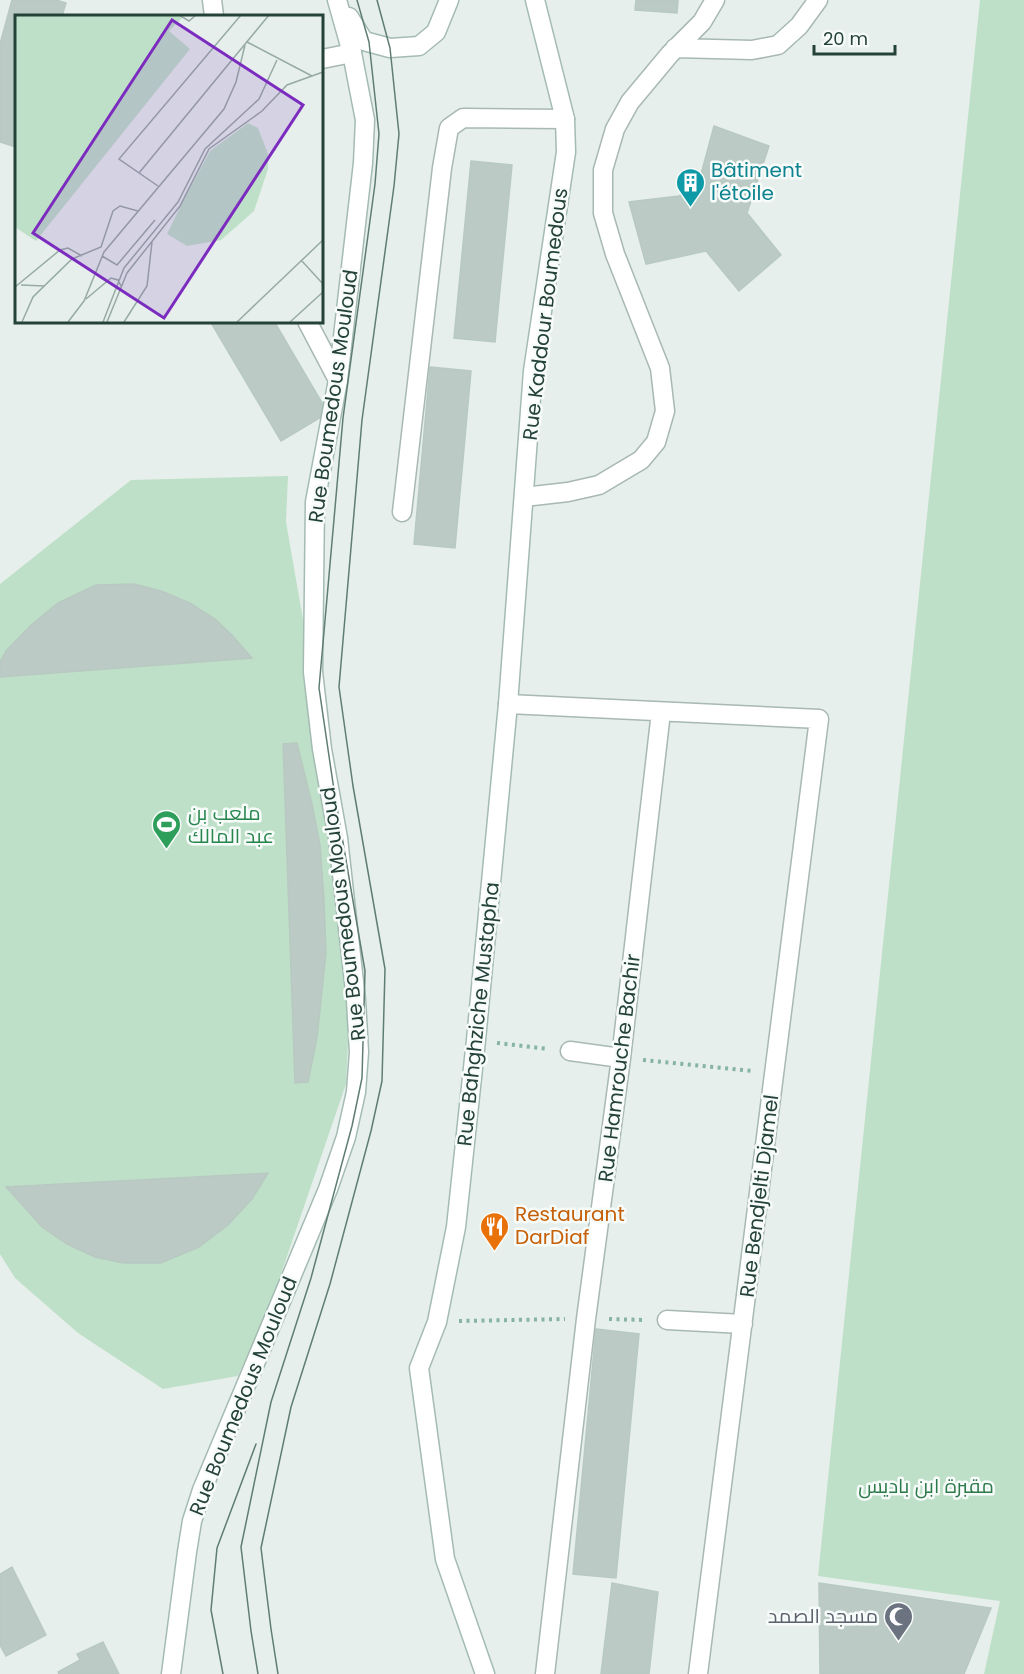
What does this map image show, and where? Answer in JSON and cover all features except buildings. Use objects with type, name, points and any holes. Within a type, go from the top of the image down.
[{"type":"street","points":[[212,0],[214,15]]},
{"type":"street","points":[[338,0],[364,41],[390,48],[420,46],[436,32],[449,0]]},
{"type":"street","name":"Rue Boumedous Mouloud","points":[[171,1674],[187,1552],[196,1510],[211,1468],[328,1190],[346,1137],[356,1092],[359,1052],[356,1000],[338,838],[322,749],[313,672],[315,502],[338,380],[363,163],[365,120],[352,53],[338,0]]},
{"type":"street","name":"Rue Kaddour Boumedous","points":[[508,704],[533,371],[566,152],[565,119],[535,0]]},
{"type":"street","points":[[524,497],[568,492],[600,485],[641,460],[656,442],[665,411],[660,368],[615,254],[603,213],[603,170],[615,129],[630,102],[675,48],[702,22],[715,0]]},
{"type":"street","points":[[675,48],[752,50],[778,45],[799,26],[818,0]]},
{"type":"street","points":[[322,59],[352,53]]},
{"type":"street","points":[[402,512],[442,168],[449,128],[463,118],[565,119]]},
{"type":"street","points":[[308,322],[338,380]]},
{"type":"street","points":[[508,704],[662,712]]},
{"type":"street","name":"Rue Bahghziche Mustapha","points":[[484,1674],[445,1559],[419,1368],[437,1322],[456,1227],[508,704]]},
{"type":"street","name":"Rue Bendjelti Djamel","points":[[662,712],[819,718],[698,1674]]},
{"type":"street","name":"Rue Hamrouche Bachir","points":[[545,1674],[586,1319],[621,1058],[662,712]]},
{"type":"street","points":[[570,1051],[621,1058]]},
{"type":"street","points":[[667,1320],[743,1324]]},
{"type":"path","points":[[476,1040],[570,1051]]},
{"type":"path","points":[[621,1058],[774,1073]]},
{"type":"path","points":[[437,1322],[667,1320]]},
{"type":"green space","name":"مقبرة ابن باديس","points":[[980,0],[1024,0],[1024,1674],[984,1674],[1000,1601],[818,1576]]},
{"type":"green space","name":"ملعب بن عبد المالك","points":[[288,476],[286,522],[317,700],[350,1001],[346,1084],[272,1300],[238,1376],[163,1389],[78,1333],[15,1278],[0,1254],[0,584],[131,480]]},
{"type":"tram line","points":[[258,1674],[241,1547],[271,1402],[311,1278],[352,1126],[362,1078],[365,971],[319,688],[343,418],[375,184],[379,134],[369,42],[357,0]]},
{"type":"tram line","points":[[278,1674],[261,1548],[291,1407],[330,1284],[382,1081],[385,969],[353,786],[339,687],[362,420],[399,134],[390,48],[377,0]]},
{"type":"tram line","points":[[223,1674],[211,1610],[217,1548],[256,1444]]},
{"type":"place","name":"Bâtiment l'étoile","points":[[690,208]]},
{"type":"place","name":"ملعب بن عبد المالك","points":[[167,850]]},
{"type":"place","name":"Restaurant DarDiaf","points":[[494,1252]]},
{"type":"place","name":"مسجد الصمد","points":[[899,1642]]}]
